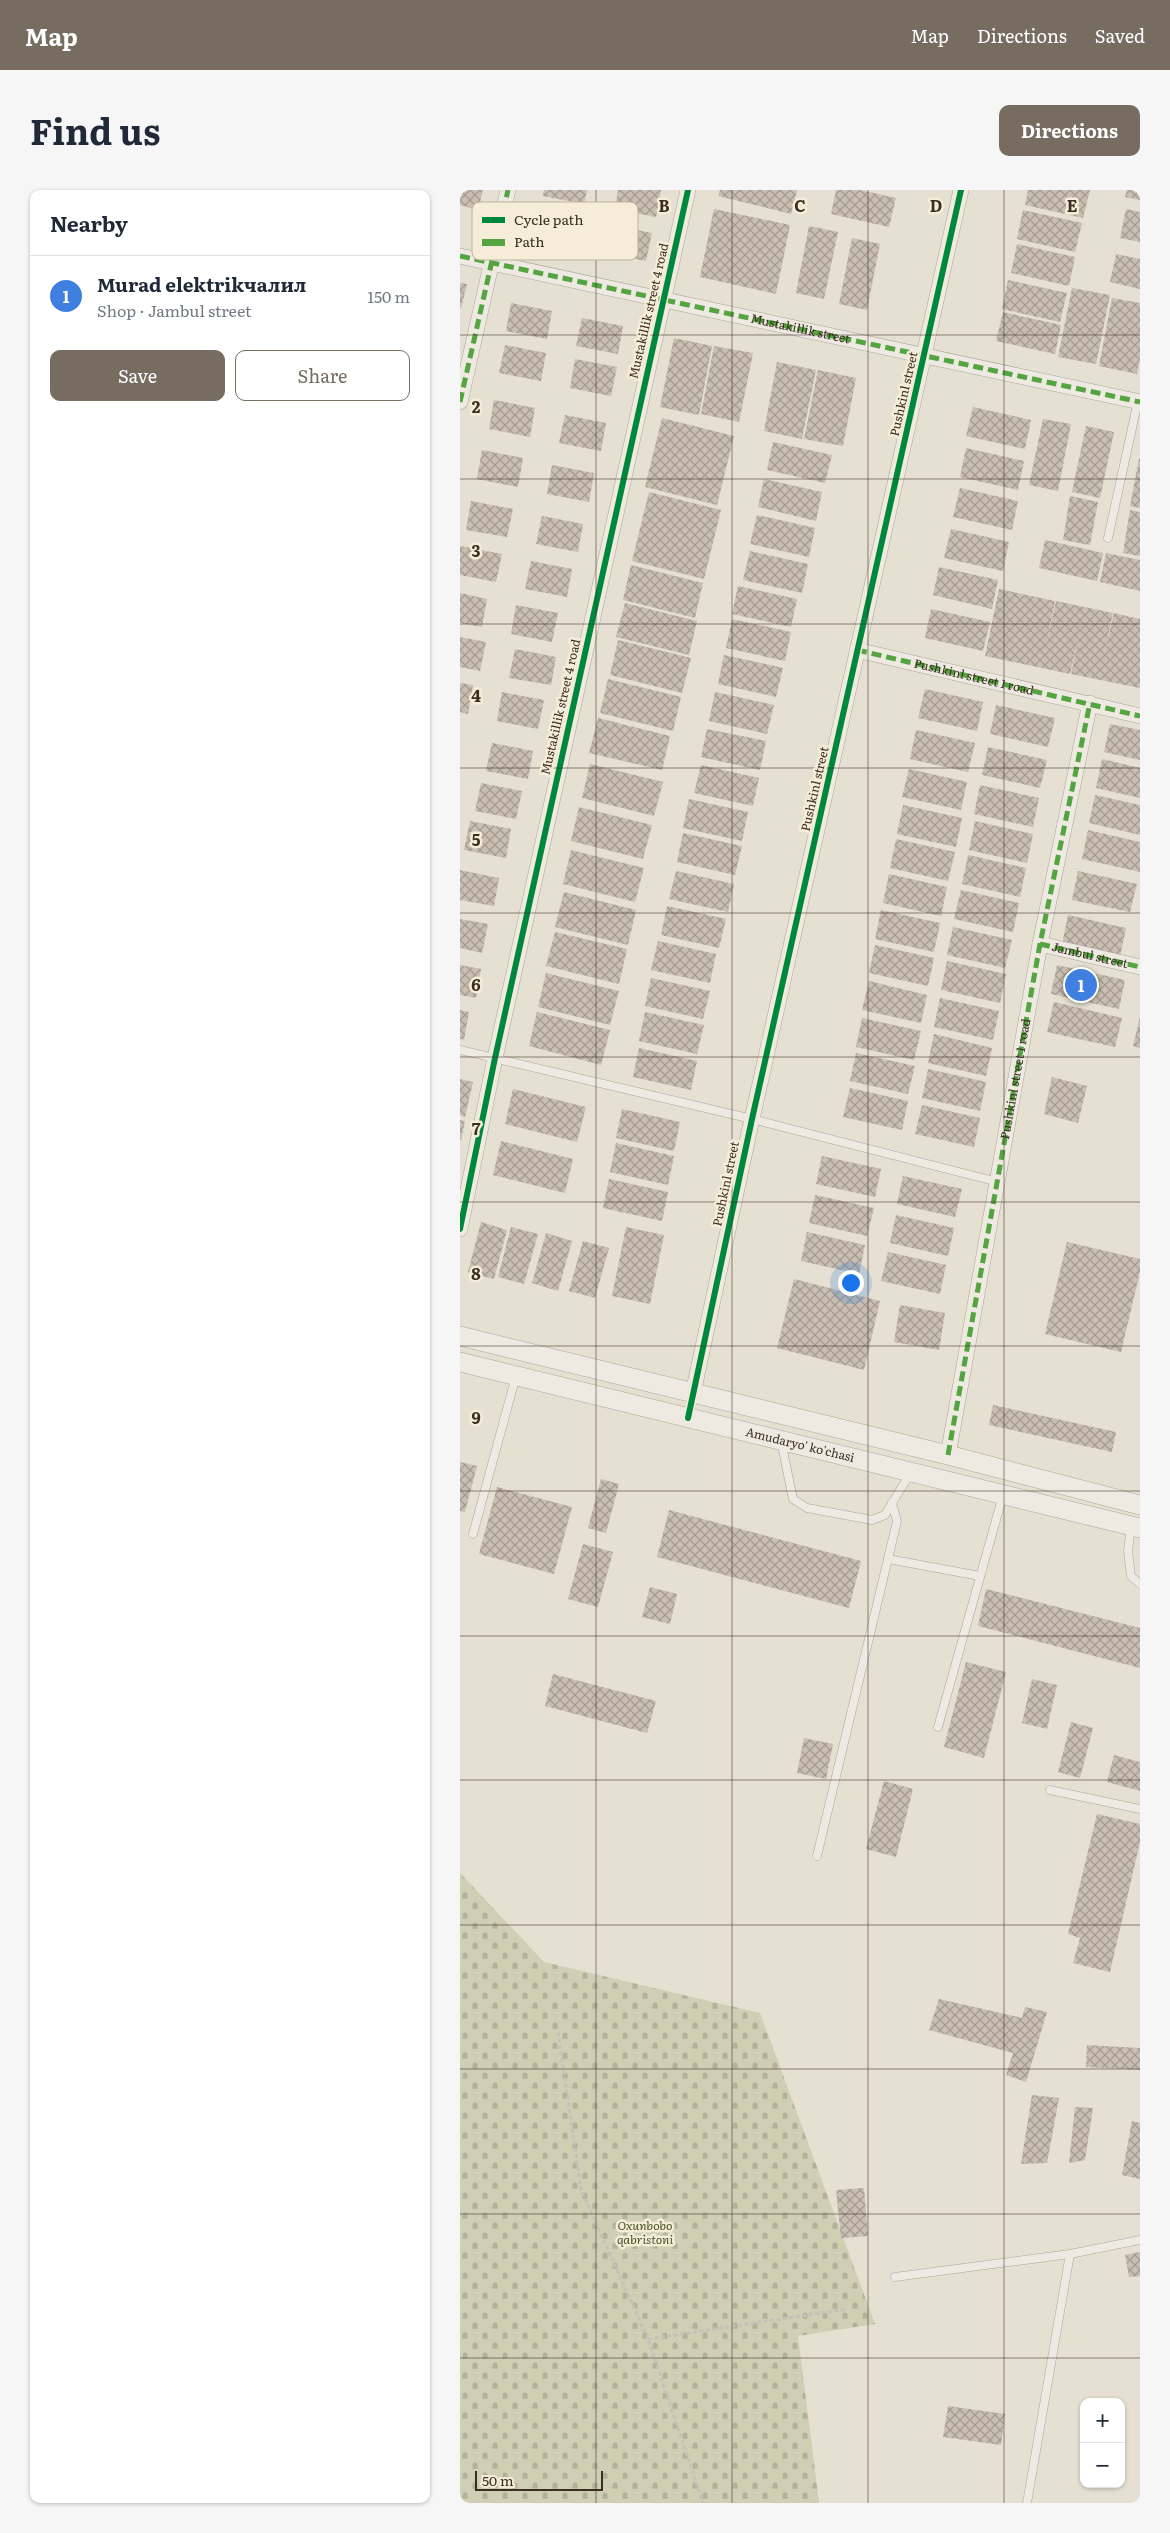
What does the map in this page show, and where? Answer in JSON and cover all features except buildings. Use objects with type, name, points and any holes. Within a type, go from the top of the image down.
[{"type":"street","name":"Mustakillik street 4 road","points":[[460,1229],[495,1058],[688,190]]},
{"type":"street","name":"Pushkinl street","points":[[693,1393],[752,1119],[961,190]]},
{"type":"street","name":"Mustakillik street","points":[[478,260],[1139,402]]},
{"type":"street","points":[[460,402],[493,260]]},
{"type":"street","name":"Pushkinl street 1 road","points":[[857,650],[1140,716]]},
{"type":"street","name":"Pushkinl street 1 road","points":[[948,1455],[1040,944],[1090,703]]},
{"type":"street","name":"Jambul street","points":[[1040,944],[1140,967]]},
{"type":"street","points":[[460,1336],[948,1455],[1140,1505]]},
{"type":"street","name":"Amudaryo' ko'chasi","points":[[460,1362],[1135,1527]]},
{"type":"street","points":[[688,1418],[693,1393]]},
{"type":"lane","points":[[1108,538],[1139,402]]},
{"type":"lane","points":[[460,1050],[752,1119],[998,1182]]},
{"type":"lane","points":[[473,1534],[516,1376]]},
{"type":"lane","points":[[781,1441],[793,1499],[807,1508],[872,1520],[885,1515],[911,1472]]},
{"type":"lane","points":[[938,1727],[1002,1495]]},
{"type":"lane","points":[[817,1856],[897,1521],[892,1503]]},
{"type":"lane","points":[[1135,1527],[1128,1551],[1131,1576],[1140,1584]]},
{"type":"lane","points":[[888,1559],[980,1576]]},
{"type":"lane","points":[[1050,1790],[1140,1809]]},
{"type":"lane","points":[[895,2277],[1070,2254],[1140,2240]]},
{"type":"lane","points":[[1026,2503],[1070,2254]]},
{"type":"path","points":[[558,2032],[581,2190],[648,2340],[704,2503]]},
{"type":"path","points":[[648,2340],[847,2309]]},
{"type":"green space","name":"Oxunbobo qabristoni","points":[[460,1873],[544,1962],[760,2013],[875,2324],[798,2336],[819,2503],[460,2503]]},
{"type":"marked path","points":[[505,202],[508,190]]},
{"type":"marked path","points":[[460,256],[472,259]]},
{"type":"marked path","points":[[479,260],[1140,402]]},
{"type":"marked path","points":[[460,402],[492,260]]},
{"type":"marked path","points":[[857,650],[1140,716]]},
{"type":"marked path","points":[[948,1455],[1040,944],[1090,703]]},
{"type":"marked path","points":[[1040,944],[1140,967]]},
{"type":"cycle path","points":[[460,1229],[495,1058],[688,190]]},
{"type":"cycle path","points":[[688,1418],[752,1119],[961,190]]},
{"type":"place","name":"Murad elektrikчалил","points":[[1081,985]]}]
